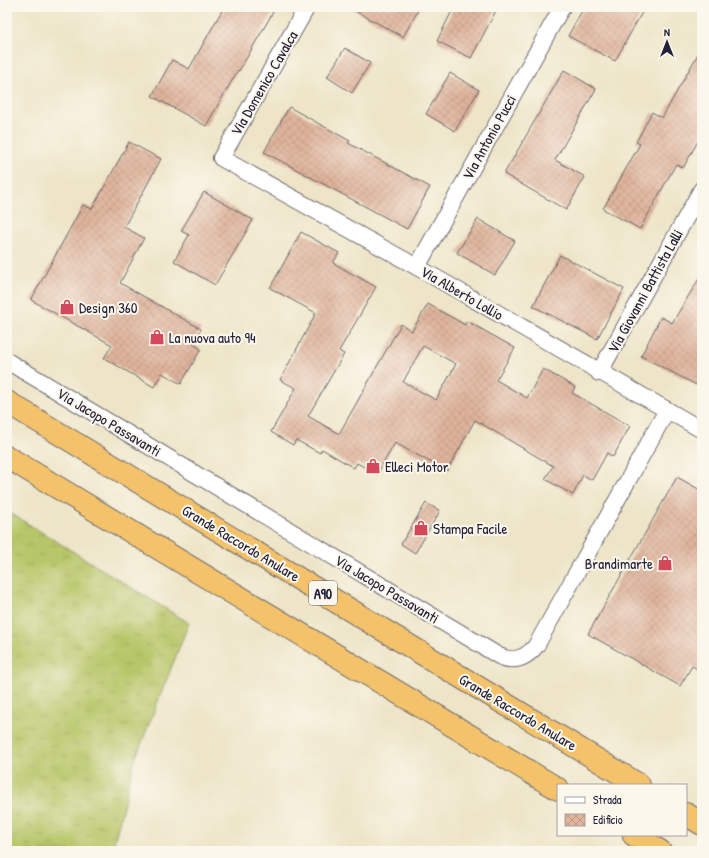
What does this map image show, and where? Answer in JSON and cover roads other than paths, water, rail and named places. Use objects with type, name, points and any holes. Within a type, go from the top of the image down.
[{"type":"highway","name":"Grande Raccordo Anulare","points":[[7,402],[637,784]]},
{"type":"highway","points":[[7,457],[557,788]]},
{"type":"highway","points":[[687,815],[702,824]]},
{"type":"highway","points":[[636,836],[660,851]]},
{"type":"street","name":"Via Domenico Cavalca","points":[[221,158],[307,7]]},
{"type":"street","name":"Via Antonio Pucci","points":[[416,267],[562,7]]},
{"type":"street","name":"Via Alberto Lollio","points":[[221,158],[702,430]]},
{"type":"street","name":"Via Giovanni Battista Lalli","points":[[600,373],[702,189]]},
{"type":"street","name":"Via Jacopo Passavanti","points":[[7,361],[492,652],[510,660],[518,660],[536,646],[667,410]]},
{"type":"place","name":"Design 360","points":[[67,307]]},
{"type":"place","name":"La nuova auto 94","points":[[157,337]]},
{"type":"place","name":"Elleci Motor","points":[[373,466]]},
{"type":"place","name":"Stampa Facile","points":[[421,528]]},
{"type":"place","name":"Brandimarte","points":[[665,563]]}]
